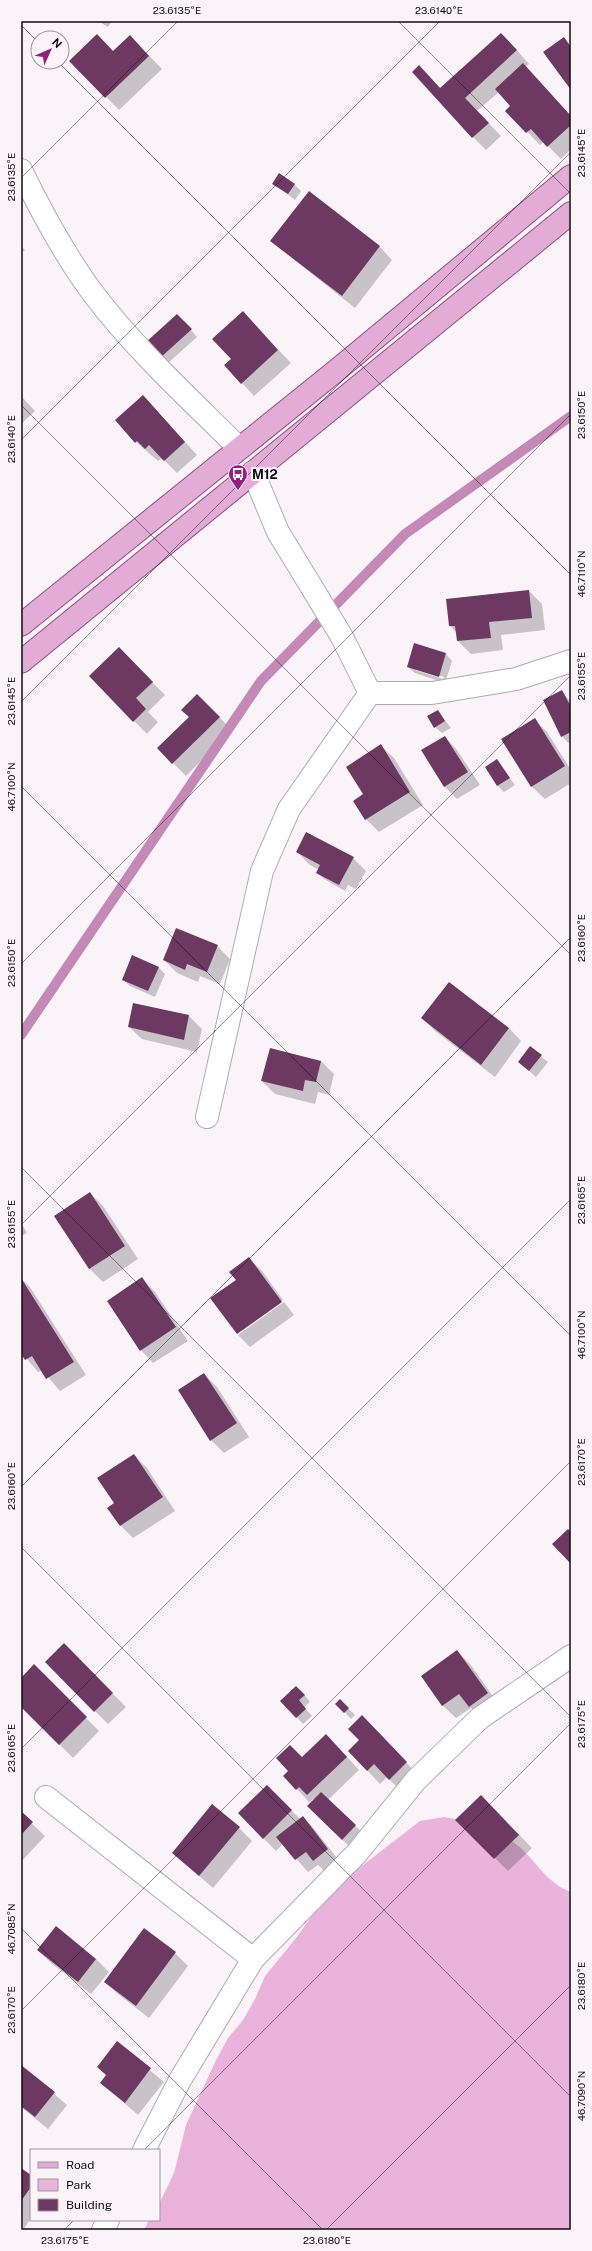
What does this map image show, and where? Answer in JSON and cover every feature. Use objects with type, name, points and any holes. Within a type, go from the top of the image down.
[{"type":"main road","points":[[21,625],[571,176]]},
{"type":"main road","points":[[21,662],[253,472],[363,385],[571,213]]},
{"type":"street","points":[[21,170],[40,210],[94,295],[126,334],[239,448]]},
{"type":"street","points":[[253,472],[278,532],[342,637],[370,693]]},
{"type":"street","points":[[370,693],[432,693],[516,679],[571,661]]},
{"type":"street","points":[[207,1117],[262,871],[289,809],[370,693]]},
{"type":"street","points":[[145,2149],[180,2080],[253,1959],[357,1853],[416,1780],[480,1718],[571,1656]]},
{"type":"street","points":[[46,1798],[253,1959]]},
{"type":"street","points":[[103,2230],[108,2221]]},
{"type":"green space","points":[[444,1817],[480,1826],[497,1833],[513,1842],[527,1854],[547,1876],[562,1888],[571,1892],[571,2230],[144,2230],[148,2221],[160,2221],[160,2202],[174,2173],[186,2125],[216,2060],[228,2038],[243,2020],[255,1999],[265,1976],[296,1938],[324,1899],[341,1882],[420,1821]]},
{"type":"building","points":[[501,33],[517,50],[465,98],[489,123],[472,138],[412,72],[419,65],[440,88]]},
{"type":"building","points":[[97,34],[113,51],[130,35],[149,56],[105,98],[70,62],[70,60]]},
{"type":"building","points":[[564,37],[571,47],[571,90],[543,52]]},
{"type":"building","points":[[523,63],[571,116],[571,125],[547,147],[531,129],[526,133],[505,111],[510,106],[495,89]]},
{"type":"building","points":[[279,173],[295,184],[288,194],[272,184]]},
{"type":"building","points":[[309,191],[380,246],[342,296],[270,241]]},
{"type":"building","points":[[243,311],[278,350],[241,384],[224,365],[231,359],[212,339]]},
{"type":"building","points":[[177,314],[192,329],[160,358],[145,343]]},
{"type":"building","points":[[143,395],[185,442],[164,461],[149,445],[145,449],[137,441],[135,443],[115,420]]},
{"type":"building","points":[[529,590],[532,618],[489,622],[491,638],[457,641],[455,626],[449,626],[446,599]]},
{"type":"building","points":[[414,643],[446,653],[439,677],[407,667]]},
{"type":"building","points":[[119,647],[153,682],[136,698],[146,709],[133,722],[89,676]]},
{"type":"building","points":[[562,690],[571,707],[571,732],[561,737],[543,700]]},
{"type":"building","points":[[197,694],[220,717],[172,764],[157,748],[189,717],[181,710]]},
{"type":"building","points":[[438,710],[445,721],[434,728],[427,716]]},
{"type":"building","points":[[535,718],[565,766],[531,787],[501,739]]},
{"type":"building","points":[[445,736],[468,772],[444,787],[421,750]]},
{"type":"building","points":[[381,744],[410,792],[365,820],[353,801],[363,794],[346,767]]},
{"type":"building","points":[[497,759],[510,778],[497,786],[485,767]]},
{"type":"building","points":[[306,832],[354,857],[339,885],[316,873],[320,865],[296,852]]},
{"type":"building","points":[[176,928],[218,945],[207,972],[187,964],[185,970],[163,960]]},
{"type":"building","points":[[132,955],[159,967],[148,991],[122,980]]},
{"type":"building","points":[[449,982],[509,1028],[481,1065],[421,1018]]},
{"type":"building","points":[[133,1003],[189,1015],[184,1040],[128,1027]]},
{"type":"building","points":[[530,1046],[542,1055],[529,1071],[518,1062]]},
{"type":"building","points":[[270,1048],[321,1061],[316,1082],[305,1080],[303,1091],[261,1081]]},
{"type":"building","points":[[90,1192],[125,1246],[89,1269],[54,1216]]},
{"type":"building","points":[[249,1257],[282,1302],[237,1334],[210,1298],[236,1280],[229,1272]]},
{"type":"building","points":[[142,1277],[176,1327],[140,1351],[107,1301]]},
{"type":"building","points":[[21,1278],[74,1362],[46,1379],[32,1356],[25,1360],[21,1354]]},
{"type":"building","points":[[204,1373],[237,1423],[210,1441],[178,1390]]},
{"type":"building","points":[[134,1454],[163,1497],[120,1526],[107,1508],[114,1503],[97,1478]]},
{"type":"building","points":[[568,1529],[571,1532],[571,1564],[552,1544]]},
{"type":"building","points":[[64,1643],[113,1693],[94,1712],[45,1662]]},
{"type":"building","points":[[457,1650],[488,1693],[469,1707],[459,1694],[442,1706],[421,1676]]},
{"type":"building","points":[[34,1664],[87,1717],[59,1745],[21,1707],[21,1678]]},
{"type":"building","points":[[296,1686],[305,1695],[299,1700],[306,1709],[296,1718],[280,1701]]},
{"type":"building","points":[[340,1699],[349,1708],[344,1713],[335,1704]]},
{"type":"building","points":[[362,1715],[407,1762],[389,1780],[374,1764],[367,1771],[348,1751],[359,1740],[348,1729]]},
{"type":"building","points":[[326,1734],[347,1757],[307,1795],[299,1787],[296,1790],[283,1776],[288,1771],[276,1758],[290,1745],[302,1757]]},
{"type":"building","points":[[267,1785],[292,1810],[263,1839],[238,1813]]},
{"type":"building","points":[[321,1792],[356,1825],[342,1840],[307,1806]]},
{"type":"building","points":[[481,1795],[519,1835],[494,1859],[455,1820]]},
{"type":"building","points":[[212,1804],[240,1827],[199,1876],[172,1853]]},
{"type":"building","points":[[21,1811],[33,1822],[21,1835]]},
{"type":"building","points":[[303,1816],[328,1849],[313,1861],[306,1852],[295,1860],[276,1837]]},
{"type":"building","points":[[56,1926],[96,1959],[78,1982],[37,1950]]},
{"type":"building","points":[[144,1928],[176,1952],[136,2006],[104,1982]]},
{"type":"building","points":[[117,2041],[151,2068],[125,2103],[100,2083],[106,2075],[97,2067]]},
{"type":"building","points":[[21,2065],[55,2092],[35,2117],[21,2106]]},
{"type":"building","points":[[21,2168],[30,2174],[30,2188],[21,2201]]},
{"type":"waterway","points":[[21,1035],[261,681],[405,534],[571,416]]},
{"type":"place","name":"M12","points":[[238,491]]}]
